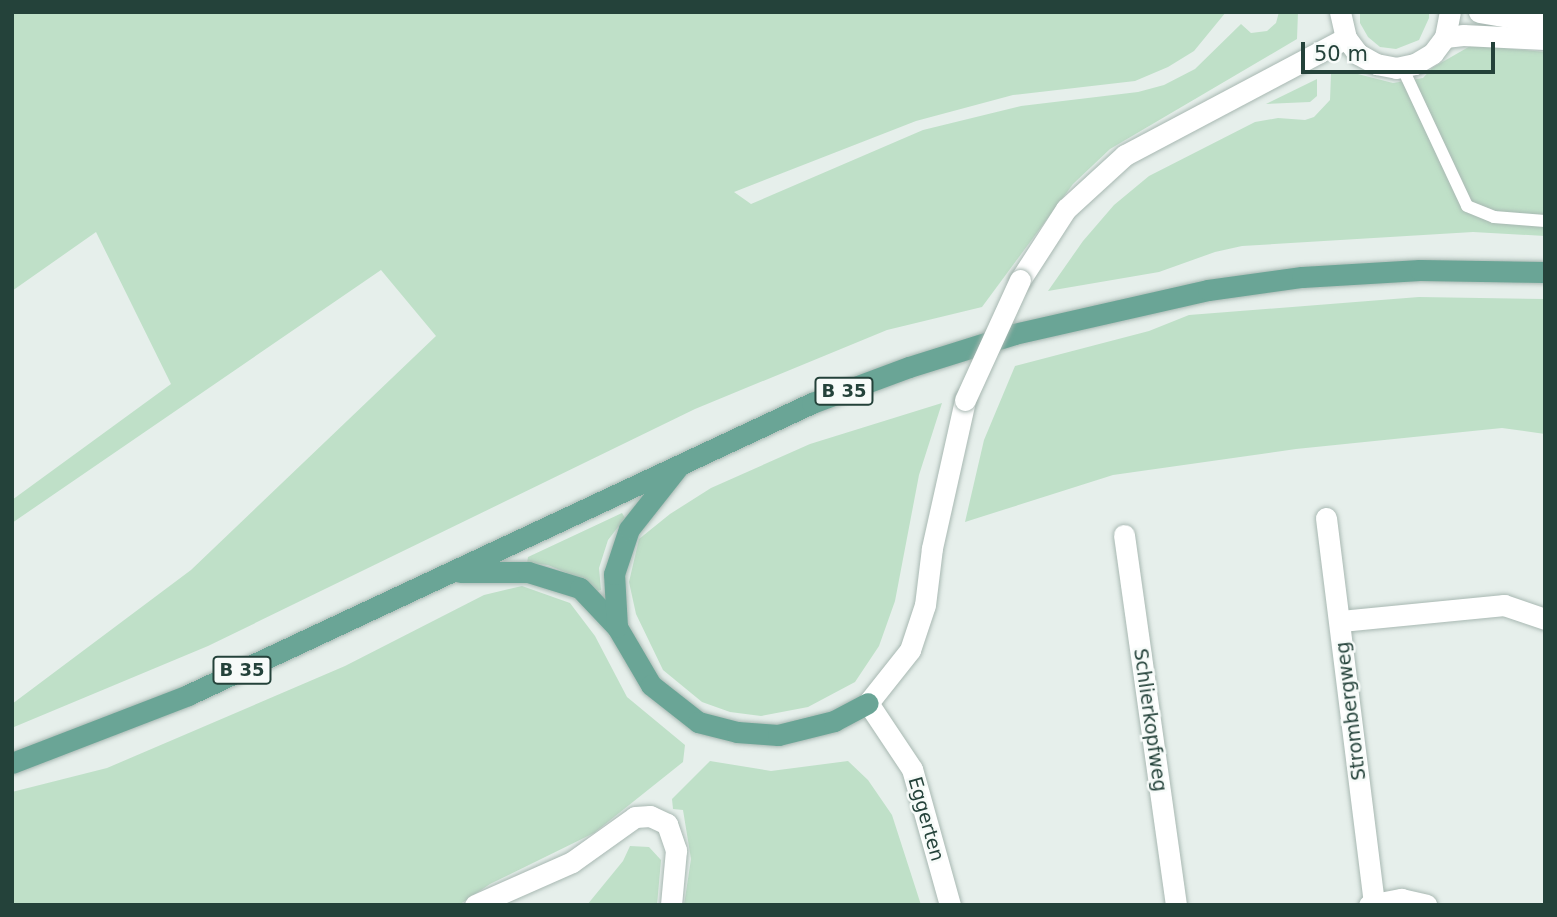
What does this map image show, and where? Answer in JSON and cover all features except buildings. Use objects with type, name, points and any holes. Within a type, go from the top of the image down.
[{"type":"main road","name":"B 35","points":[[12,763],[188,695],[812,403],[909,367],[1014,334],[1208,290],[1301,277],[1420,270],[1545,272]]},
{"type":"main road","points":[[617,627],[614,574],[629,529],[681,464]]},
{"type":"main road","points":[[455,572],[528,572],[580,588],[617,627],[651,685],[698,722],[737,732],[778,735],[834,721],[868,703]]},
{"type":"street","points":[[1340,12],[1346,38],[1358,54],[1376,64],[1402,66],[1415,64],[1433,53],[1445,37],[1450,12]]},
{"type":"street","points":[[1479,12],[1545,23]]},
{"type":"street","points":[[1445,37],[1463,34],[1545,39]]},
{"type":"street","points":[[868,703],[910,649],[925,605],[932,548],[965,400],[1020,280],[1066,209],[1125,155],[1346,38]]},
{"type":"street","name":"Strombergweg","points":[[1326,518],[1375,904]]},
{"type":"street","name":"Schlierkopfweg","points":[[1124,535],[1176,905]]},
{"type":"street","points":[[1341,621],[1504,606],[1545,619]]},
{"type":"street","name":"Eggerten","points":[[868,703],[912,769],[950,905]]},
{"type":"street","points":[[475,905],[572,862],[635,817],[650,816],[667,824],[676,850],[671,905]]},
{"type":"street","points":[[1375,904],[1401,899],[1426,905]]},
{"type":"lane","points":[[1402,66],[1467,206],[1494,217],[1545,221]]},
{"type":"green space","points":[[12,12],[1226,12],[1194,51],[1168,67],[1135,81],[1013,95],[916,121],[734,192],[751,204],[923,130],[1021,106],[1138,92],[1164,85],[1195,69],[1241,24],[1251,33],[1267,31],[1276,23],[1279,12],[1298,12],[1297,39],[1110,149],[1073,184],[982,307],[887,330],[695,409],[208,646],[14,727],[12,704],[191,570],[436,336],[381,270],[12,523],[12,500],[171,384],[96,232],[12,291]]},
{"type":"green space","points":[[1360,12],[1429,12],[1429,18],[1419,40],[1396,49],[1380,47],[1368,37],[1360,23]]},
{"type":"green space","points":[[1472,45],[1545,52],[1545,236],[1473,232],[1242,246],[1215,252],[1159,272],[1048,291],[1083,241],[1114,205],[1149,176],[1255,122],[1278,118],[1305,120],[1314,117],[1330,100],[1331,74],[1346,71],[1393,83],[1423,78],[1432,68]]},
{"type":"green space","points":[[1317,79],[1317,96],[1310,102],[1266,104]]},
{"type":"green space","points":[[1419,297],[1545,299],[1545,434],[1502,428],[1296,449],[1113,475],[965,522],[984,440],[1015,366],[1149,331],[1189,315]]},
{"type":"green space","points":[[942,403],[919,475],[895,601],[879,646],[855,682],[808,707],[761,716],[730,712],[702,702],[663,670],[636,614],[629,582],[639,539],[670,514],[711,488],[810,444]]},
{"type":"green space","points":[[622,513],[625,518],[608,540],[599,568],[601,590],[596,591],[581,579],[548,565],[527,563],[528,557]]},
{"type":"green space","points":[[522,586],[570,603],[595,636],[627,697],[685,745],[683,762],[594,833],[490,884],[459,905],[12,905],[12,792],[107,768],[345,666],[484,595]]},
{"type":"green space","points":[[710,761],[771,771],[848,761],[868,780],[892,815],[921,905],[684,905],[691,859],[683,810],[673,809],[672,799]]},
{"type":"green space","points":[[630,846],[649,847],[661,860],[657,905],[587,905],[623,861]]}]
